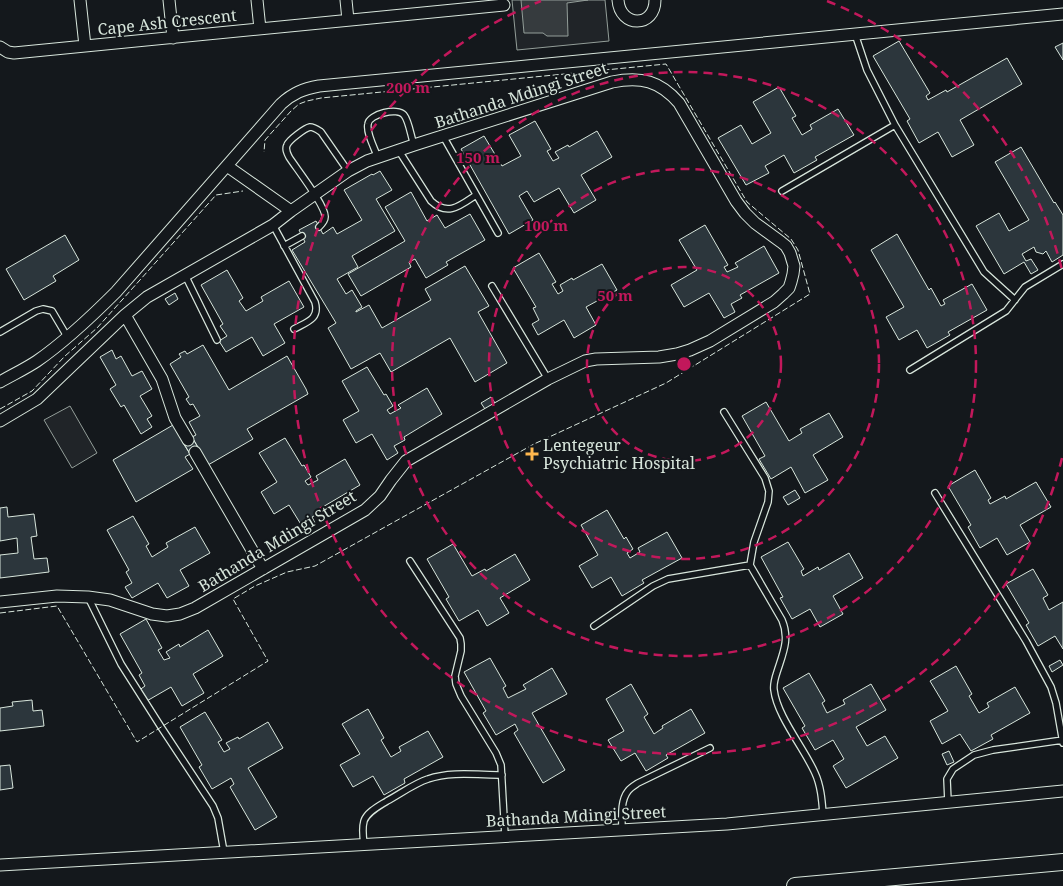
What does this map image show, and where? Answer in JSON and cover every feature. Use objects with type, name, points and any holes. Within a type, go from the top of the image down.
[{"type":"main road","points":[[795,886],[1063,862]]},
{"type":"street","points":[[80,0],[85,46]]},
{"type":"street","points":[[169,0],[173,38]]},
{"type":"street","points":[[257,0],[260,29]]},
{"type":"street","points":[[346,0],[348,20]]},
{"type":"street","points":[[618,0],[620,10],[626,18],[639,21],[652,13],[655,0]]},
{"type":"street","name":"Cape Ash Crescent","points":[[0,47],[14,53],[504,5]]},
{"type":"street","name":"Bathanda Mdingi Street","points":[[0,382],[37,361],[90,319],[116,292],[281,104],[297,92],[312,87],[1063,14]]},
{"type":"street","name":"Bathanda Mdingi Street","points":[[0,421],[37,399],[125,315],[147,297],[273,225],[348,171],[414,145],[612,82],[631,80],[651,82],[672,95],[679,103],[736,202],[755,223],[781,242],[790,252],[794,266],[789,288],[784,294],[774,302],[710,340],[677,354],[659,357],[585,361],[406,461],[380,496],[365,510],[195,608],[180,614],[167,616],[152,614],[110,600],[88,597],[57,596],[0,602]]},
{"type":"street","points":[[227,166],[291,211]]},
{"type":"street","points":[[125,315],[162,379],[175,418],[188,440]]},
{"type":"street","points":[[195,452],[263,569]]},
{"type":"street","name":"Bathanda Mdingi Street","points":[[0,865],[727,824],[1063,791]]},
{"type":"lane","points":[[855,34],[867,70],[896,125],[984,272],[1015,300]]},
{"type":"lane","points":[[378,158],[368,130],[368,122],[375,116],[395,111],[404,114],[414,145]]},
{"type":"lane","points":[[782,191],[896,125]]},
{"type":"lane","points":[[319,227],[324,220],[324,212],[289,157],[286,151],[288,142],[309,127],[315,128],[321,132],[348,171]]},
{"type":"lane","points":[[444,136],[498,233]]},
{"type":"lane","points":[[399,151],[431,201],[439,207],[455,208],[476,195]]},
{"type":"lane","points":[[273,225],[317,309],[312,319],[294,329]]},
{"type":"lane","points":[[284,246],[302,236]]},
{"type":"lane","points":[[910,370],[1006,311],[1025,287],[1063,264]]},
{"type":"lane","points":[[184,275],[217,340]]},
{"type":"lane","points":[[492,286],[548,380]]},
{"type":"lane","points":[[0,332],[36,311],[43,309],[52,311],[68,338]]},
{"type":"lane","points":[[724,412],[765,478],[769,491],[768,502],[754,542],[750,565],[785,627],[786,636],[774,682],[774,692],[783,715],[816,775],[824,814]]},
{"type":"lane","points":[[936,494],[1026,641],[1051,687],[1056,703],[1063,744]]},
{"type":"lane","points":[[410,561],[460,638],[461,651],[455,676],[456,684],[501,765],[505,836]]},
{"type":"lane","points":[[594,626],[654,586],[668,579],[750,565]]},
{"type":"lane","points":[[88,597],[121,664],[213,806],[218,818],[224,852]]},
{"type":"lane","points":[[948,802],[947,779],[953,769],[974,755],[993,750],[1063,740]]},
{"type":"lane","points":[[622,830],[622,808],[628,790],[638,783],[710,748]]},
{"type":"lane","points":[[364,844],[363,826],[369,814],[379,806],[426,779],[459,774],[502,776]]},
{"type":"shaded area","points":[[512,0],[605,0],[609,41],[517,50]]},
{"type":"shaded area","points":[[521,0],[588,0],[567,3],[568,36],[547,36],[543,33],[524,33]]},
{"type":"shaded area","points":[[70,406],[97,453],[72,468],[44,420]]},
{"type":"building","points":[[899,41],[930,93],[926,96],[928,100],[946,90],[947,92],[1007,58],[1022,84],[960,120],[974,145],[952,157],[938,132],[919,143],[907,121],[910,119],[873,56]]},
{"type":"building","points":[[1063,43],[1063,60],[1055,47]]},
{"type":"building","points":[[779,87],[796,116],[792,118],[802,135],[812,129],[810,125],[838,109],[854,135],[815,157],[817,160],[794,173],[784,155],[765,166],[769,173],[746,185],[718,138],[741,125],[752,144],[771,133],[753,102]]},
{"type":"building","points":[[535,121],[551,149],[547,151],[553,161],[559,158],[555,152],[568,145],[569,147],[597,131],[612,157],[581,175],[596,200],[574,213],[559,188],[534,202],[527,191],[519,196],[533,220],[509,234],[461,149],[484,136],[502,166],[521,156],[509,135]]},
{"type":"building","points":[[1021,147],[1063,215],[1063,255],[1052,262],[1046,251],[1043,254],[1036,252],[1034,247],[1022,254],[1026,261],[1031,259],[1038,270],[1031,274],[1024,262],[1004,274],[976,226],[999,213],[1009,231],[1029,220],[995,162]]},
{"type":"building","points":[[380,171],[392,190],[376,199],[395,231],[352,256],[358,267],[337,279],[346,294],[352,290],[362,307],[356,312],[369,305],[382,328],[431,300],[425,289],[465,266],[489,306],[478,312],[507,363],[475,382],[450,338],[391,372],[380,353],[351,369],[328,328],[336,323],[292,250],[305,242],[299,230],[316,221],[323,234],[333,227],[337,234],[362,220],[344,190]]},
{"type":"building","points":[[411,192],[427,221],[437,215],[445,228],[470,214],[485,240],[446,262],[448,265],[426,278],[415,259],[409,262],[411,267],[361,296],[348,274],[405,241],[385,207]]},
{"type":"building","points":[[705,225],[728,265],[724,267],[727,272],[738,267],[735,263],[764,246],[779,273],[740,295],[742,298],[731,304],[735,312],[724,318],[709,293],[684,307],[671,285],[697,270],[679,240]]},
{"type":"building","points":[[897,234],[929,290],[931,288],[941,306],[945,304],[943,300],[972,284],[987,310],[948,332],[950,335],[927,348],[917,330],[899,340],[886,317],[904,307],[871,250]]},
{"type":"building","points":[[65,235],[79,260],[53,276],[56,281],[24,300],[6,269]]},
{"type":"building","points":[[539,253],[556,282],[552,284],[558,294],[563,291],[560,285],[602,264],[617,290],[586,307],[596,325],[574,338],[564,320],[538,335],[532,324],[539,320],[533,308],[536,307],[513,268]]},
{"type":"building","points":[[227,270],[243,298],[239,301],[246,311],[263,301],[261,297],[289,281],[304,307],[274,324],[285,343],[263,356],[252,337],[226,352],[219,341],[227,336],[220,326],[223,324],[201,285]]},
{"type":"building","points":[[175,293],[178,299],[169,305],[165,299]]},
{"type":"building","points":[[203,345],[229,390],[287,356],[308,394],[247,429],[253,439],[208,465],[192,437],[196,435],[189,422],[200,416],[193,404],[190,405],[186,399],[189,397],[170,364],[181,357],[179,354],[185,351],[187,354]]},
{"type":"building","points":[[112,350],[116,359],[121,356],[132,376],[142,371],[152,389],[140,396],[152,416],[147,419],[152,427],[141,434],[124,405],[121,407],[110,389],[116,385],[100,357]]},
{"type":"building","points":[[367,367],[393,406],[387,410],[390,414],[401,408],[398,405],[427,388],[442,414],[404,437],[405,440],[394,446],[398,453],[387,460],[372,434],[356,443],[343,420],[359,411],[342,381]]},
{"type":"building","points":[[491,397],[495,403],[485,409],[481,403]]},
{"type":"building","points":[[766,402],[789,441],[802,433],[800,429],[829,413],[843,437],[813,455],[828,480],[805,493],[791,467],[771,479],[759,459],[765,456],[742,416]]},
{"type":"building","points":[[173,425],[190,454],[185,457],[193,469],[136,502],[113,460]]},
{"type":"building","points":[[192,437],[199,449],[190,454],[183,443]]},
{"type":"building","points":[[285,438],[311,477],[305,481],[308,485],[318,480],[316,476],[345,459],[360,485],[321,508],[323,511],[312,517],[316,525],[305,531],[289,505],[274,514],[261,492],[277,482],[259,453]]},
{"type":"building","points":[[975,470],[991,498],[988,500],[990,504],[1005,496],[1006,499],[1036,482],[1051,507],[1020,525],[1030,542],[1007,555],[997,538],[980,548],[968,527],[971,525],[948,486]]},
{"type":"building","points":[[795,490],[800,498],[788,505],[783,497]]},
{"type":"building","points":[[7,507],[8,517],[34,514],[37,536],[31,537],[34,559],[47,558],[49,572],[0,578],[0,555],[18,553],[17,538],[0,541],[0,508]]},
{"type":"building","points":[[607,510],[624,539],[626,537],[633,549],[627,553],[630,558],[640,552],[638,548],[667,532],[682,558],[642,580],[644,583],[622,596],[611,577],[592,588],[579,566],[598,555],[581,525]]},
{"type":"building","points":[[133,516],[149,544],[146,546],[152,557],[168,547],[166,543],[195,527],[210,553],[180,570],[189,586],[167,598],[158,583],[132,598],[125,587],[132,583],[126,572],[129,570],[107,530]]},
{"type":"building","points":[[788,542],[804,569],[801,571],[803,576],[818,567],[819,570],[849,553],[863,578],[833,596],[843,614],[820,627],[810,609],[792,619],[780,598],[783,597],[761,557]]},
{"type":"building","points":[[453,544],[472,576],[485,569],[486,571],[515,554],[530,580],[500,598],[509,613],[487,626],[478,610],[459,621],[446,599],[449,597],[427,559]]},
{"type":"building","points":[[1033,569],[1048,595],[1043,598],[1049,610],[1063,602],[1063,649],[1055,636],[1038,646],[1026,625],[1029,623],[1006,584]]},
{"type":"building","points":[[146,619],[162,648],[158,650],[164,660],[170,658],[166,652],[179,644],[180,647],[208,630],[223,656],[193,674],[204,693],[182,706],[171,687],[145,702],[138,691],[145,686],[139,675],[142,673],[120,634]]},
{"type":"building","points":[[490,658],[506,686],[503,688],[508,698],[526,689],[523,685],[552,668],[567,694],[532,713],[565,770],[543,783],[514,733],[518,730],[515,724],[496,735],[483,713],[486,711],[464,672]]},
{"type":"building","points":[[1060,660],[1063,665],[1052,672],[1049,666]]},
{"type":"building","points":[[956,666],[972,694],[969,696],[979,713],[989,707],[987,703],[1015,687],[1030,713],[991,735],[993,739],[971,751],[960,734],[942,744],[930,721],[948,711],[930,681]]},
{"type":"building","points":[[809,673],[825,701],[822,703],[827,713],[845,704],[843,700],[871,684],[886,710],[856,727],[867,746],[885,736],[898,758],[846,788],[833,766],[844,759],[833,740],[815,750],[802,728],[805,726],[783,688]]},
{"type":"building","points":[[631,684],[648,714],[644,717],[654,734],[663,728],[662,726],[691,709],[705,733],[666,755],[668,758],[646,771],[635,753],[621,761],[608,740],[624,731],[606,699]]},
{"type":"building","points":[[32,700],[33,711],[42,710],[44,726],[0,731],[0,708],[13,706],[12,702]]},
{"type":"building","points":[[368,709],[384,738],[381,740],[391,757],[401,751],[399,747],[428,731],[443,757],[404,779],[405,783],[384,795],[373,776],[353,787],[340,765],[360,754],[342,724]]},
{"type":"building","points":[[205,712],[222,740],[218,742],[224,752],[230,749],[226,743],[238,737],[239,739],[268,722],[283,748],[248,768],[277,817],[255,830],[230,787],[234,784],[231,778],[212,789],[199,767],[202,765],[180,727]]},
{"type":"building","points":[[949,751],[954,762],[947,765],[942,754]]},
{"type":"building","points":[[10,765],[13,788],[0,790],[0,766]]},
{"type":"fence","points":[[0,613],[57,606],[137,742],[268,661],[233,599],[255,586],[287,572],[315,566],[534,444],[666,383],[810,294],[798,250],[791,239],[747,202],[666,64],[321,98],[307,101],[299,104],[291,111],[265,140],[264,152]]},
{"type":"fence","points":[[0,409],[32,391],[65,356],[97,328],[216,195],[243,191]]},
{"type":"place","name":"Lentegeur Psychiatric Hospital","points":[[532,454]]}]
